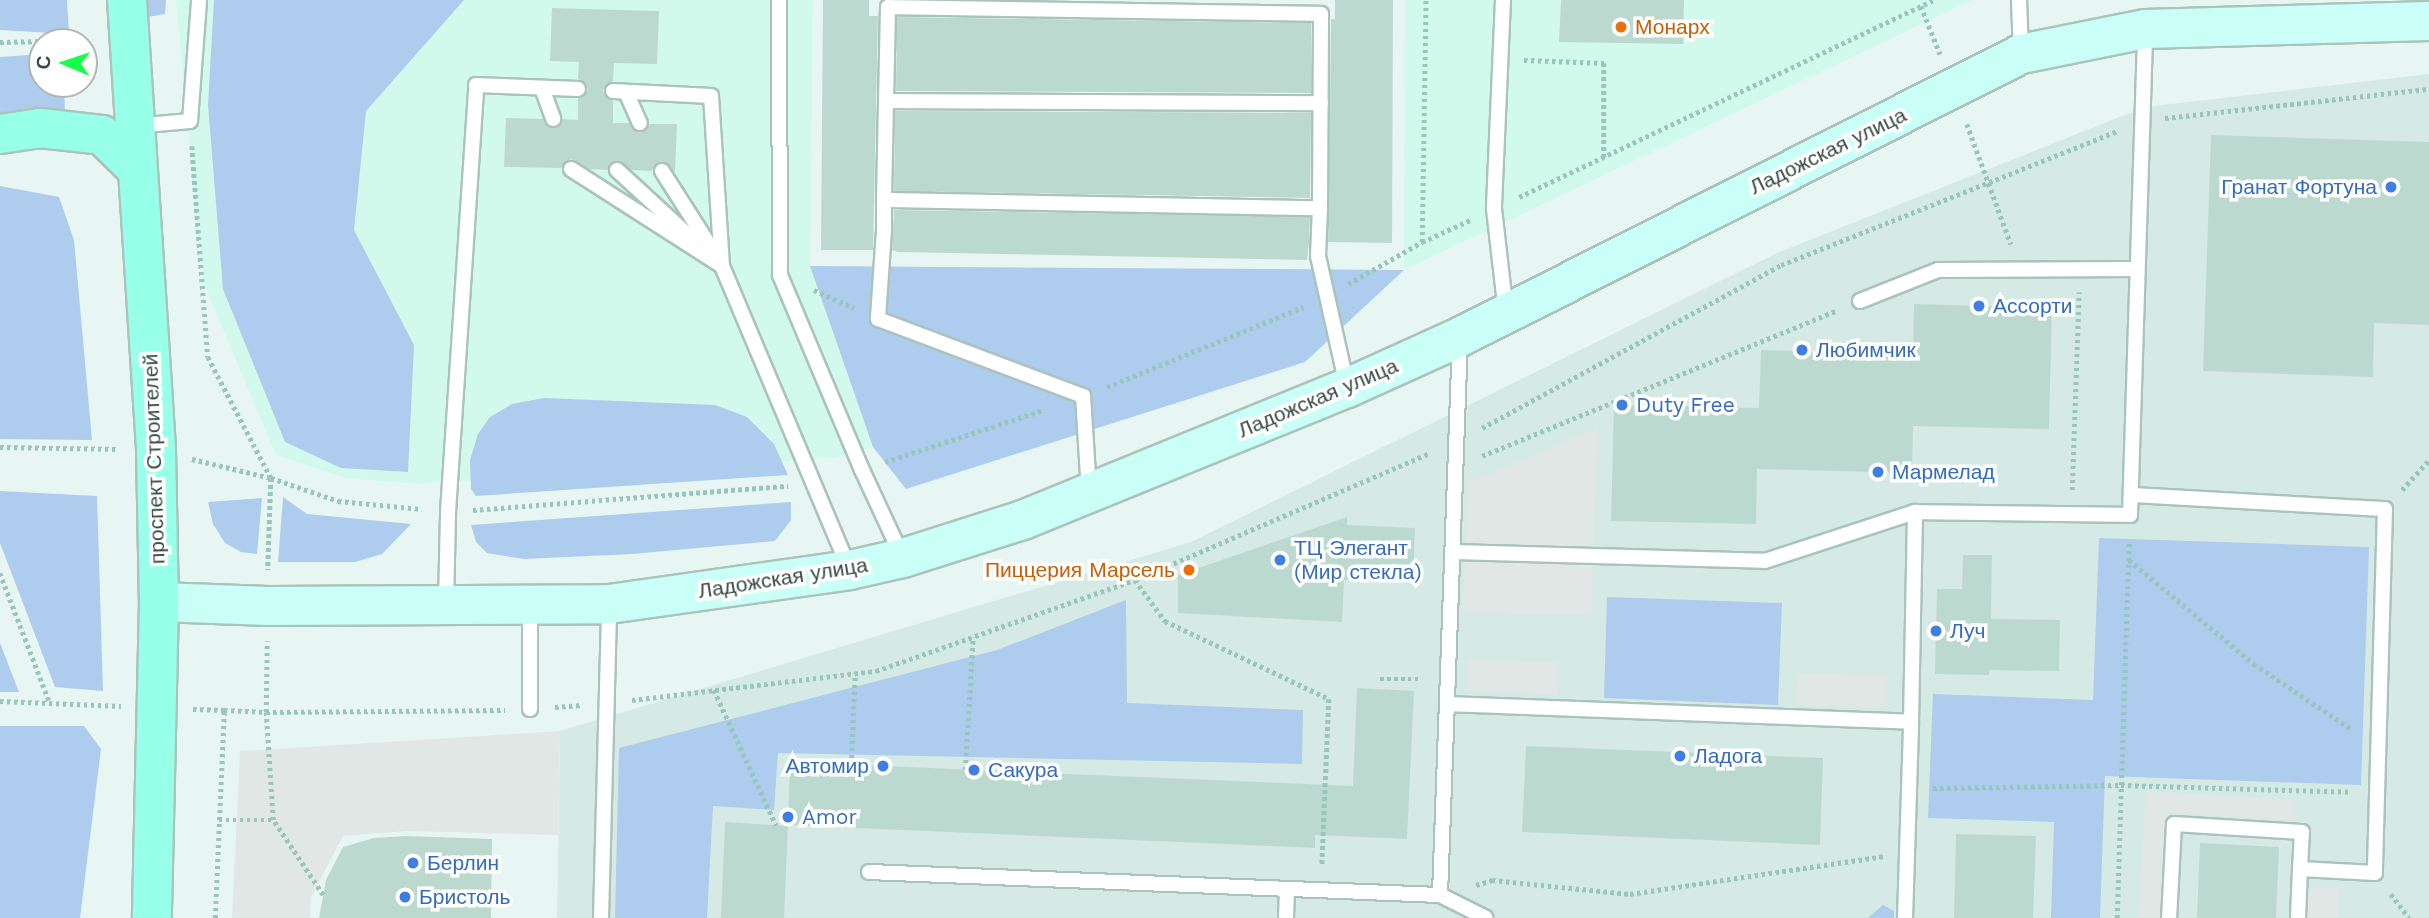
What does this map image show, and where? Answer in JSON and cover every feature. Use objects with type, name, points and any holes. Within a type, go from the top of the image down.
[{"type":"main road","name":"проспект Строителей","points":[[127,0],[156,450],[159,602],[152,918]]},
{"type":"main road","points":[[0,134],[40,128],[103,135],[137,169]]},
{"type":"street","name":"Ладожская улица","points":[[159,602],[268,606],[609,604],[850,570],[903,558],[1023,520],[1347,388],[1460,337],[2021,54],[2145,29],[2429,21]]},
{"type":"lane","points":[[135,126],[190,121],[200,0]]},
{"type":"lane","points":[[779,0],[780,275],[862,470],[903,558]]},
{"type":"lane","points":[[1503,0],[1494,209],[1506,314]]},
{"type":"lane","points":[[2019,0],[2021,54]]},
{"type":"lane","points":[[1089,494],[1083,396],[878,319],[884,200],[888,7],[1321,14],[1318,256],[1347,388]]},
{"type":"lane","points":[[1452,552],[1765,561],[1915,512],[2130,515],[2145,29]]},
{"type":"lane","points":[[446,605],[448,512],[476,85],[578,89]]},
{"type":"lane","points":[[542,88],[553,119]]},
{"type":"lane","points":[[640,124],[619,91],[711,96],[722,267]]},
{"type":"lane","points":[[886,101],[1321,103]]},
{"type":"lane","points":[[571,169],[722,267]]},
{"type":"lane","points":[[617,170],[722,267]]},
{"type":"lane","points":[[662,171],[722,267],[850,570]]},
{"type":"lane","points":[[884,200],[1320,208]]},
{"type":"lane","points":[[1860,301],[1938,270],[2137,269]]},
{"type":"lane","points":[[1440,895],[1460,337]]},
{"type":"lane","points":[[2131,495],[2385,509],[2375,873],[2300,869]]},
{"type":"lane","points":[[1905,918],[1915,512]]},
{"type":"lane","points":[[601,918],[609,604]]},
{"type":"lane","points":[[530,605],[530,709]]},
{"type":"lane","points":[[1447,704],[1911,722]]},
{"type":"lane","points":[[2169,918],[2174,824],[2302,832],[2298,918]]},
{"type":"lane","points":[[869,872],[1440,895],[1486,918]]},
{"type":"lane","points":[[1286,918],[1287,889]]},
{"type":"path","points":[[1422,242],[1426,0]]},
{"type":"path","points":[[862,470],[1083,396],[1327,297],[1422,242],[1933,0]]},
{"type":"path","points":[[1501,59],[1604,63],[1604,157]]},
{"type":"path","points":[[0,701],[266,712],[530,709],[876,671],[1135,580],[1456,442],[1781,265],[2142,121],[2429,89]]},
{"type":"path","points":[[190,121],[208,357],[271,478],[266,712],[274,820],[323,895]]},
{"type":"path","points":[[780,275],[878,319]]},
{"type":"path","points":[[1455,467],[1860,301]]},
{"type":"path","points":[[2385,509],[2429,460]]},
{"type":"path","points":[[271,478],[338,501],[448,512],[815,484]]},
{"type":"path","points":[[2117,918],[2130,515]]},
{"type":"path","points":[[2129,559],[2254,664],[2378,746]]},
{"type":"path","points":[[0,573],[50,703]]},
{"type":"path","points":[[1135,580],[1165,621],[1329,699],[1321,890]]},
{"type":"path","points":[[965,770],[973,637]]},
{"type":"path","points":[[851,765],[855,673]]},
{"type":"path","points":[[1380,679],[1448,680]]},
{"type":"path","points":[[714,690],[776,825]]},
{"type":"path","points":[[215,918],[223,710]]},
{"type":"path","points":[[1908,788],[2121,785],[2377,793]]},
{"type":"path","points":[[219,820],[274,820]]},
{"type":"path","points":[[1440,895],[1492,880],[1630,894],[1906,852]]},
{"type":"shaded area","points":[[0,0],[67,0],[69,28],[28,28],[28,32],[0,30]]},
{"type":"shaded area","points":[[147,0],[166,0],[165,14],[148,17]]},
{"type":"shaded area","points":[[176,0],[813,0],[810,266],[873,447],[832,458],[417,484],[345,478],[276,455],[203,282]]},
{"type":"shaded area","points":[[214,0],[464,0],[366,111],[354,230],[414,345],[408,472],[341,468],[285,442],[223,289],[208,105]]},
{"type":"shaded area","points":[[1405,0],[1972,0],[1404,270]]},
{"type":"shaded area","points":[[28,55],[28,98],[64,98],[65,115],[0,115],[0,57]]},
{"type":"shaded area","points":[[2429,74],[2429,918],[557,918],[560,731],[1191,542],[1777,253],[2145,107]]},
{"type":"shaded area","points":[[0,186],[59,197],[74,240],[92,440],[0,439]]},
{"type":"shaded area","points":[[810,266],[1404,270],[1305,362],[906,489],[873,447]]},
{"type":"shaded area","points":[[544,398],[715,405],[747,417],[774,444],[788,475],[476,496],[471,489],[470,460],[478,434],[490,417],[512,404]]},
{"type":"shaded area","points":[[1598,428],[1591,615],[1462,612],[1468,483]]},
{"type":"shaded area","points":[[0,491],[97,496],[103,691],[55,687],[0,543]]},
{"type":"shaded area","points":[[283,497],[307,514],[411,524],[382,554],[355,562],[278,562]]},
{"type":"shaded area","points":[[262,498],[257,554],[241,552],[225,543],[213,524],[208,502]]},
{"type":"shaded area","points":[[791,502],[791,520],[775,541],[632,554],[524,559],[487,553],[476,542],[471,525]]},
{"type":"shaded area","points":[[2099,538],[2369,547],[2361,785],[2105,776],[2100,918],[2051,918],[2054,822],[1928,818],[1933,694],[2093,700]]},
{"type":"shaded area","points":[[1607,597],[1782,603],[1778,705],[1604,698]]},
{"type":"shaded area","points":[[1126,600],[1127,703],[1303,710],[1302,764],[778,753],[774,810],[713,806],[707,918],[615,918],[619,748],[997,650]]},
{"type":"shaded area","points":[[0,643],[19,692],[0,692]]},
{"type":"shaded area","points":[[1468,660],[1558,662],[1558,694],[1468,691]]},
{"type":"shaded area","points":[[1797,674],[1887,676],[1887,708],[1796,705]]},
{"type":"shaded area","points":[[0,726],[84,726],[101,749],[80,918],[0,918]]},
{"type":"shaded area","points":[[560,731],[558,835],[407,831],[343,836],[311,897],[310,918],[232,918],[240,751]]},
{"type":"shaded area","points":[[2146,791],[2295,800],[2294,821],[2168,813],[2161,918],[2138,918]]},
{"type":"shaded area","points":[[2309,888],[2339,889],[2338,918],[2308,918]]},
{"type":"shaded area","points":[[1883,905],[1894,911],[1894,918],[1868,918]]},
{"type":"building","points":[[823,0],[869,0],[869,16],[878,16],[873,250],[821,250]]},
{"type":"building","points":[[1335,0],[1393,0],[1392,243],[1328,242],[1331,19],[1335,19]]},
{"type":"building","name":"Монарх","points":[[1561,0],[1684,0],[1683,44],[1559,42]]},
{"type":"building","points":[[552,8],[659,11],[657,64],[614,63],[613,81],[605,85],[603,91],[607,99],[613,101],[613,123],[629,123],[640,133],[650,124],[677,124],[675,172],[662,161],[656,163],[652,171],[632,170],[618,161],[610,163],[608,170],[589,169],[571,159],[561,168],[504,167],[506,118],[543,119],[547,127],[556,128],[562,119],[578,120],[578,99],[588,90],[586,84],[578,79],[579,62],[550,61]]},
{"type":"building","points":[[897,17],[1311,23],[1311,93],[896,91]]},
{"type":"building","points":[[895,111],[1311,113],[1310,198],[894,191]]},
{"type":"building","points":[[2211,135],[2429,142],[2429,325],[2374,323],[2373,377],[2203,371]]},
{"type":"building","points":[[894,210],[1310,217],[1309,242],[1307,260],[898,252],[892,250]]},
{"type":"building","points":[[1914,304],[2052,308],[2049,429],[1913,426],[1912,473],[1757,469],[1756,524],[1611,521],[1614,405],[1759,408],[1761,350],[1913,354]]},
{"type":"building","name":"ТЦ Элегант (Мир стекла)","points":[[1347,517],[1347,525],[1415,528],[1413,582],[1344,580],[1342,622],[1178,613],[1178,575]]},
{"type":"building","points":[[1963,555],[1992,555],[1991,619],[2060,620],[2059,671],[1990,670],[1989,675],[1935,674],[1937,589],[1962,589]]},
{"type":"building","points":[[1357,688],[1414,691],[1407,839],[1315,835],[1315,848],[788,825],[790,762],[1353,786]]},
{"type":"building","points":[[1526,746],[1823,758],[1820,845],[1522,832]]},
{"type":"building","points":[[725,822],[788,826],[784,918],[721,918]]},
{"type":"building","points":[[1956,834],[2036,836],[2033,918],[1954,918]]},
{"type":"building","name":"Берлин","points":[[406,836],[492,839],[491,918],[319,918],[326,880],[343,847],[374,838]]},
{"type":"building","points":[[2200,843],[2279,847],[2276,918],[2197,918]]},
{"type":"place","name":"Монарх","points":[[1621,27]]},
{"type":"place","name":"Гранат Фортуна","points":[[2391,187]]},
{"type":"place","name":"Ассорти","points":[[1979,306]]},
{"type":"place","name":"Любимчик","points":[[1802,350]]},
{"type":"place","name":"Duty Free","points":[[1622,405]]},
{"type":"place","name":"Мармелад","points":[[1878,472]]},
{"type":"place","name":"ТЦ Элегант (Мир стекла)","points":[[1280,560]]},
{"type":"place","name":"Пиццерия Марсель","points":[[1189,570]]},
{"type":"place","name":"Луч","points":[[1936,631]]},
{"type":"place","name":"Ладога","points":[[1680,756]]},
{"type":"place","name":"Автомир","points":[[883,766]]},
{"type":"place","name":"Сакура","points":[[974,770]]},
{"type":"place","name":"Amor","points":[[788,817]]},
{"type":"place","name":"Берлин","points":[[413,863]]},
{"type":"place","name":"Бристоль","points":[[405,897]]}]
